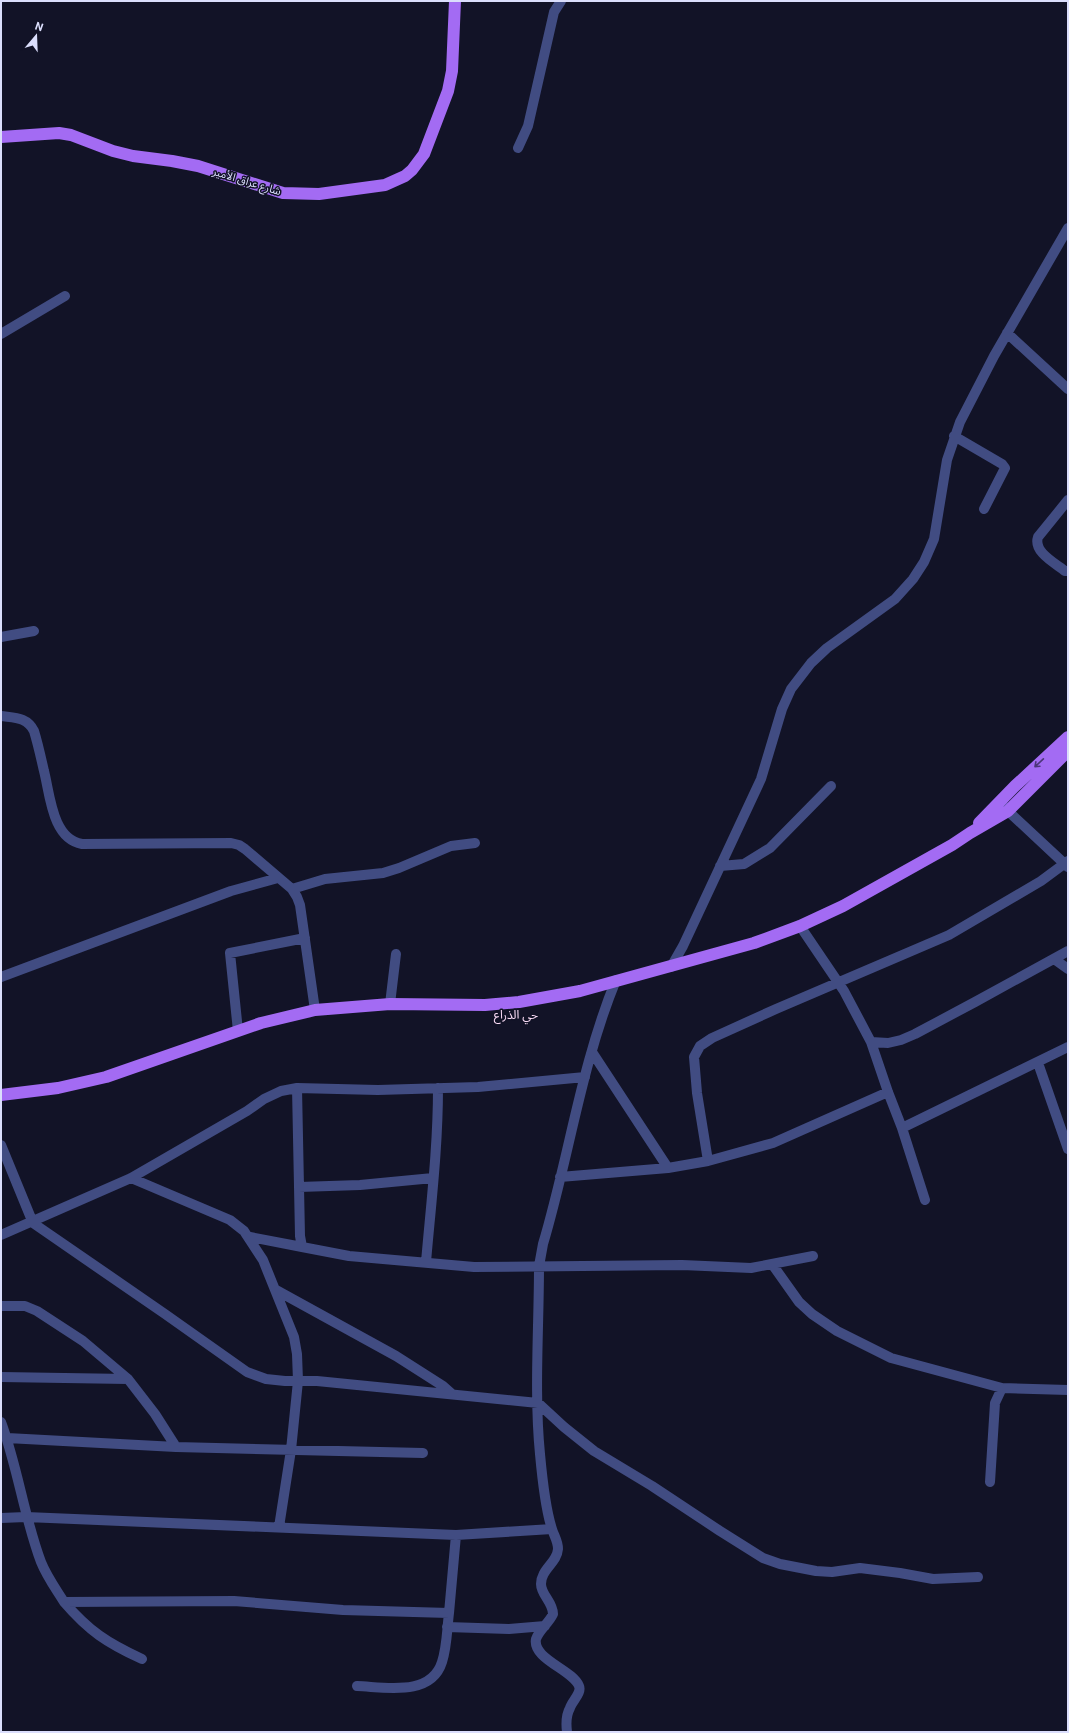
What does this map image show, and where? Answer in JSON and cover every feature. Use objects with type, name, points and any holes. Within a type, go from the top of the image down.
[{"type":"main road","name":"شارع عراق الأمير","points":[[1,137],[60,133],[71,135],[120,153],[198,166],[283,193],[319,194],[385,185],[406,176],[424,154],[448,91],[451,76],[454,1]]},
{"type":"main road","points":[[970,833],[1000,801],[1068,737]]},
{"type":"main road","points":[[1,1095],[58,1088],[106,1077],[238,1031],[282,1017],[315,1010],[390,1004],[485,1005],[519,1002],[580,991],[754,943],[800,926],[842,906],[898,876],[1008,811],[1068,751]]},
{"type":"street","points":[[518,148],[528,126],[554,12],[561,1]]},
{"type":"street","points":[[671,967],[684,946],[761,778],[782,708],[791,688],[827,648],[895,598],[924,562],[934,539],[947,460],[954,436],[968,404],[1068,228]]},
{"type":"street","points":[[1,334],[65,296]]},
{"type":"street","points":[[1007,333],[1068,389]]},
{"type":"street","points":[[954,436],[1002,464],[1005,468],[984,509]]},
{"type":"street","points":[[1068,500],[1038,537],[1036,544],[1049,559],[1065,571],[1068,571]]},
{"type":"street","points":[[1,637],[34,631]]},
{"type":"street","points":[[1,716],[22,719],[31,725],[45,772],[53,812],[59,825],[68,838],[72,841],[82,844],[231,843],[239,845],[292,889],[300,905],[315,1010]]},
{"type":"street","points":[[720,866],[744,864],[770,848],[831,786]]},
{"type":"street","points":[[708,1161],[697,1093],[694,1057],[700,1046],[712,1038],[838,981],[949,935],[1067,864],[1008,811],[1000,801]]},
{"type":"street","points":[[292,889],[325,879],[383,872],[399,868],[451,846],[475,843]]},
{"type":"street","points":[[1,977],[224,894],[278,878]]},
{"type":"street","points":[[800,926],[838,981],[871,1042],[902,1128],[925,1200]]},
{"type":"street","points":[[238,1031],[230,953],[305,938]]},
{"type":"street","points":[[871,1042],[888,1043],[901,1040],[975,1002],[1068,951]]},
{"type":"street","points":[[390,1004],[396,954]]},
{"type":"street","points":[[1054,959],[1068,969]]},
{"type":"street","points":[[567,1732],[566,1717],[580,1689],[579,1685],[571,1676],[545,1657],[538,1650],[536,1644],[536,1639],[553,1614],[551,1604],[542,1590],[541,1585],[544,1573],[554,1561],[557,1554],[556,1538],[552,1529],[542,1477],[538,1438],[540,1266],[585,1076],[606,1004],[616,980]]},
{"type":"street","points":[[902,1128],[1038,1063],[1068,1047]]},
{"type":"street","points":[[592,1052],[668,1168]]},
{"type":"street","points":[[1038,1063],[1068,1149]]},
{"type":"street","points":[[1,1235],[33,1223],[131,1178],[247,1111],[264,1099],[281,1091],[297,1088],[378,1090],[478,1087],[585,1076]]},
{"type":"street","points":[[297,1088],[300,1236],[302,1247]]},
{"type":"street","points":[[426,1262],[433,1178],[438,1145],[438,1088]]},
{"type":"street","points":[[560,1177],[668,1168],[708,1161],[774,1143],[888,1092]]},
{"type":"street","points":[[1,1145],[33,1223],[246,1372],[266,1379],[317,1381],[538,1402],[564,1427],[594,1451],[652,1486],[763,1558],[780,1564],[816,1572],[832,1572],[860,1568],[933,1579],[978,1577]]},
{"type":"street","points":[[131,1178],[230,1220],[250,1237],[264,1260],[294,1337],[298,1354],[298,1381],[291,1450],[280,1527]]},
{"type":"street","points":[[299,1187],[360,1185],[433,1178]]},
{"type":"street","points":[[250,1237],[350,1256],[474,1267],[682,1265],[751,1268],[813,1256]]},
{"type":"street","points":[[772,1264],[799,1302],[812,1314],[837,1331],[891,1358],[1002,1388],[1068,1390]]},
{"type":"street","points":[[276,1290],[396,1356],[443,1386],[452,1394]]},
{"type":"street","points":[[1,1306],[25,1306],[37,1311],[83,1341],[128,1379],[146,1402],[176,1447]]},
{"type":"street","points":[[1,1377],[128,1379]]},
{"type":"street","points":[[990,1482],[995,1403],[1002,1388]]},
{"type":"street","points":[[1,1422],[7,1438],[26,1517],[50,1581],[64,1602],[79,1620],[94,1633],[115,1647],[142,1659]]},
{"type":"street","points":[[7,1438],[176,1447],[423,1453]]},
{"type":"street","points":[[1,1518],[26,1517],[456,1535],[552,1529]]},
{"type":"street","points":[[357,1686],[410,1688],[431,1680],[437,1673],[443,1662],[456,1535]]},
{"type":"street","points":[[64,1602],[234,1602],[313,1608],[449,1613]]},
{"type":"street","points":[[447,1627],[509,1629],[545,1626]]},
{"type":"district","name":"حي الذراع","points":[[516,1015]]}]
